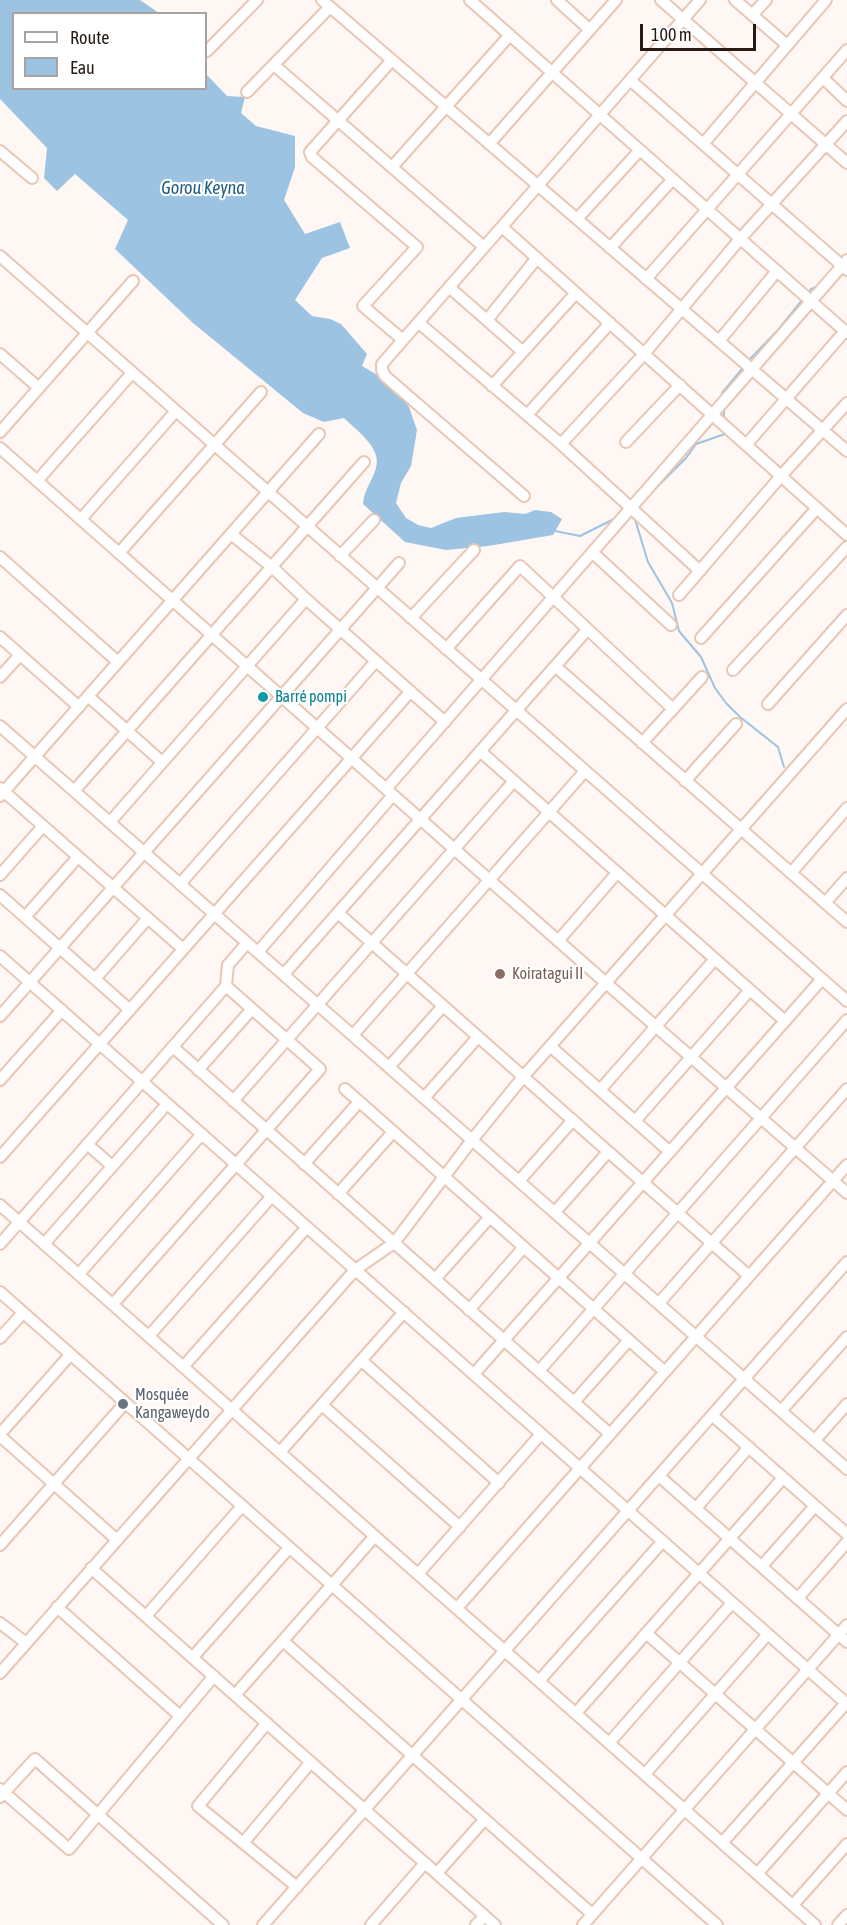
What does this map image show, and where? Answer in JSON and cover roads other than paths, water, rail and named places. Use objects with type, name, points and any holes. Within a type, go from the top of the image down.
[{"type":"street","points":[[207,51],[257,0]]},
{"type":"street","points":[[470,0],[846,332],[746,445]]},
{"type":"street","points":[[557,0],[590,30]]},
{"type":"street","points":[[489,144],[616,0]]},
{"type":"street","points":[[661,0],[847,163]]},
{"type":"street","points":[[524,496],[385,376],[381,370],[382,364],[700,0]]},
{"type":"street","points":[[735,0],[788,45]]},
{"type":"street","points":[[752,15],[766,0]]},
{"type":"street","points":[[702,144],[826,0]]},
{"type":"street","points":[[247,92],[274,65],[326,4],[847,451]]},
{"type":"street","points":[[392,167],[510,35]]},
{"type":"street","points":[[646,279],[847,50]]},
{"type":"street","points":[[392,60],[310,155],[417,247],[363,306],[403,340]]},
{"type":"street","points":[[274,65],[484,247]]},
{"type":"street","points":[[823,78],[847,100]]},
{"type":"street","points":[[258,952],[445,722],[751,369],[845,266],[630,80]]},
{"type":"street","points":[[561,444],[644,354],[740,238],[847,121]]},
{"type":"street","points":[[577,219],[640,150]]},
{"type":"street","points":[[0,151],[32,178]]},
{"type":"street","points":[[610,248],[673,179]]},
{"type":"street","points":[[502,227],[847,535]]},
{"type":"street","points":[[0,256],[847,1001]]},
{"type":"street","points":[[487,320],[537,258]]},
{"type":"street","points":[[719,341],[777,271]]},
{"type":"street","points":[[0,432],[133,282]]},
{"type":"street","points":[[449,287],[522,351]]},
{"type":"street","points":[[492,386],[576,293]]},
{"type":"street","points":[[419,323],[561,444],[700,571]]},
{"type":"street","points":[[526,415],[610,323]]},
{"type":"street","points":[[0,354],[39,388]]},
{"type":"street","points":[[37,481],[132,373]]},
{"type":"street","points":[[626,442],[680,386]]},
{"type":"street","points":[[119,554],[261,392]]},
{"type":"street","points":[[679,595],[780,476],[847,403]]},
{"type":"street","points":[[81,519],[176,411]]},
{"type":"street","points":[[183,949],[1,792],[35,757],[319,434]]},
{"type":"street","points":[[0,448],[847,1193]]},
{"type":"street","points":[[74,791],[364,462]]},
{"type":"street","points":[[701,638],[817,508]]},
{"type":"street","points":[[340,556],[374,520]]},
{"type":"street","points":[[231,534],[272,567],[445,722]]},
{"type":"street","points":[[733,669],[847,547]]},
{"type":"street","points":[[411,618],[474,550]]},
{"type":"street","points":[[593,553],[671,625]]},
{"type":"street","points":[[0,557],[118,662]]},
{"type":"street","points":[[0,1016],[399,563]]},
{"type":"street","points":[[446,649],[520,566],[673,709]]},
{"type":"street","points":[[110,822],[306,599]]},
{"type":"street","points":[[768,704],[847,615]]},
{"type":"street","points":[[284,975],[587,630]]},
{"type":"street","points":[[0,637],[79,707]]},
{"type":"street","points":[[0,677],[20,655]]},
{"type":"street","points":[[180,884],[376,661]]},
{"type":"street","points":[[555,666],[847,922]]},
{"type":"street","points":[[642,743],[702,677]]},
{"type":"street","points":[[0,1157],[410,692]]},
{"type":"street","points":[[88,696],[162,762]]},
{"type":"street","points":[[0,1673],[355,1270],[394,1243],[523,1077],[847,709]]},
{"type":"street","points":[[686,781],[736,724]]},
{"type":"street","points":[[0,726],[847,1469]]},
{"type":"street","points":[[480,751],[785,1021]]},
{"type":"street","points":[[352,1035],[585,771]]},
{"type":"street","points":[[233,1101],[514,781]]},
{"type":"street","points":[[791,873],[847,808]]},
{"type":"street","points":[[0,875],[43,826]]},
{"type":"street","points":[[25,917],[78,857]]},
{"type":"street","points":[[558,941],[617,873]]},
{"type":"street","points":[[825,903],[847,878]]},
{"type":"street","points":[[0,895],[130,1010]]},
{"type":"street","points":[[338,913],[749,1276]]},
{"type":"street","points":[[95,979],[148,918]]},
{"type":"street","points":[[0,1244],[226,986],[228,965],[247,943]]},
{"type":"street","points":[[0,956],[846,1703],[722,1843]]},
{"type":"street","points":[[600,1090],[715,959]]},
{"type":"street","points":[[474,1374],[822,979]]},
{"type":"street","points":[[113,1305],[320,1069],[226,986]]},
{"type":"street","points":[[635,1120],[750,990]]},
{"type":"street","points":[[389,1067],[442,1006]]},
{"type":"street","points":[[198,1070],[252,1009]]},
{"type":"street","points":[[0,1080],[62,1011]]},
{"type":"street","points":[[539,1371],[847,1020]]},
{"type":"street","points":[[424,1098],[477,1037]]},
{"type":"street","points":[[550,1046],[670,1152]]},
{"type":"street","points":[[172,1047],[610,1434]]},
{"type":"street","points":[[345,1089],[665,1372]]},
{"type":"street","points":[[658,1303],[847,1089]]},
{"type":"street","points":[[304,1164],[359,1102]]},
{"type":"street","points":[[44,1244],[167,1104]]},
{"type":"street","points":[[519,1181],[573,1120]]},
{"type":"street","points":[[338,1194],[393,1132]]},
{"type":"street","points":[[79,1274],[202,1134]]},
{"type":"street","points":[[87,1144],[112,1166]]},
{"type":"street","points":[[555,1212],[608,1152]]},
{"type":"street","points":[[457,1608],[847,1165]]},
{"type":"street","points":[[149,1336],[272,1196]]},
{"type":"street","points":[[0,1205],[815,1925]]},
{"type":"street","points":[[435,1279],[490,1217]]},
{"type":"street","points":[[183,1367],[307,1227]]},
{"type":"street","points":[[470,1310],[524,1247]]},
{"type":"street","points":[[263,1925],[847,1262]]},
{"type":"street","points":[[0,1292],[641,1858],[709,1923]]},
{"type":"street","points":[[0,1338],[23,1312]]},
{"type":"street","points":[[280,1452],[404,1312]]},
{"type":"street","points":[[782,1411],[847,1337]]},
{"type":"street","points":[[574,1402],[629,1340]]},
{"type":"street","points":[[70,1354],[0,1435],[116,1539]]},
{"type":"street","points":[[363,1361],[499,1483]]},
{"type":"street","points":[[0,1545],[125,1403]]},
{"type":"street","points":[[815,1440],[847,1404]]},
{"type":"street","points":[[322,1405],[460,1527]]},
{"type":"street","points":[[712,1415],[847,1534]]},
{"type":"street","points":[[418,1574],[542,1434]]},
{"type":"street","points":[[696,1508],[749,1448]]},
{"type":"street","points":[[659,1476],[843,1638]]},
{"type":"street","points":[[576,1713],[783,1478]]},
{"type":"street","points":[[146,1616],[242,1506]]},
{"type":"street","points":[[762,1566],[815,1506]]},
{"type":"street","points":[[236,1695],[375,1536]]},
{"type":"street","points":[[539,1681],[663,1541]]},
{"type":"street","points":[[798,1598],[847,1542]]},
{"type":"street","points":[[193,1658],[289,1548]]},
{"type":"street","points":[[91,1568],[495,1925]]},
{"type":"street","points":[[609,1743],[732,1603]]},
{"type":"street","points":[[57,1607],[180,1716]]},
{"type":"street","points":[[0,1623],[26,1643]]},
{"type":"street","points":[[583,1925],[808,1669],[843,1638],[847,1625]]},
{"type":"street","points":[[646,1633],[847,1810]]},
{"type":"street","points":[[645,1774],[768,1634]]},
{"type":"street","points":[[283,1641],[592,1914]]},
{"type":"street","points":[[213,1676],[180,1716],[98,1814],[69,1849],[1,1793],[35,1759],[98,1814],[223,1925]]},
{"type":"street","points":[[267,1723],[198,1806],[297,1887]]},
{"type":"street","points":[[243,1843],[311,1762]]},
{"type":"street","points":[[757,1874],[847,1772]]},
{"type":"street","points":[[437,1873],[486,1819]]},
{"type":"street","points":[[793,1905],[847,1844]]},
{"type":"street","points":[[371,1925],[425,1863]]},
{"type":"street","points":[[838,1925],[847,1915]]},
{"type":"street","points":[[477,1925],[485,1916]]},
{"type":"water","name":"Gorou Keyna","points":[[0,0],[140,0],[158,12],[12,12],[12,90],[207,90],[207,75],[227,96],[245,97],[241,113],[256,126],[295,136],[295,167],[284,200],[305,234],[340,222],[350,248],[322,258],[295,300],[312,316],[330,319],[341,324],[367,354],[362,366],[393,384],[409,407],[417,430],[411,466],[401,483],[396,503],[406,518],[418,525],[431,528],[456,518],[504,512],[525,514],[535,510],[551,512],[562,519],[553,535],[488,546],[446,550],[405,542],[363,504],[377,461],[372,447],[361,434],[344,418],[324,422],[303,413],[193,323],[115,249],[128,220],[75,174],[57,191],[44,178],[47,148],[0,99]]},
{"type":"waterway","points":[[807,294],[811,289],[819,286]]},
{"type":"waterway","points":[[750,359],[803,299]]},
{"type":"waterway","points":[[722,393],[742,369]]},
{"type":"waterway","points":[[724,409],[724,419]]},
{"type":"waterway","points":[[650,494],[686,458],[696,444],[725,434],[725,430]]},
{"type":"waterway","points":[[634,516],[648,562],[672,603],[679,631],[701,657],[715,688],[726,703],[778,747],[784,767]]},
{"type":"waterway","points":[[555,531],[580,536],[616,518]]},
{"type":"place","name":"Barré pompi","points":[[263,697]]},
{"type":"place","name":"Koiratagui II","points":[[500,974]]},
{"type":"place","name":"Mosquée Kangaweydo","points":[[123,1404]]}]
